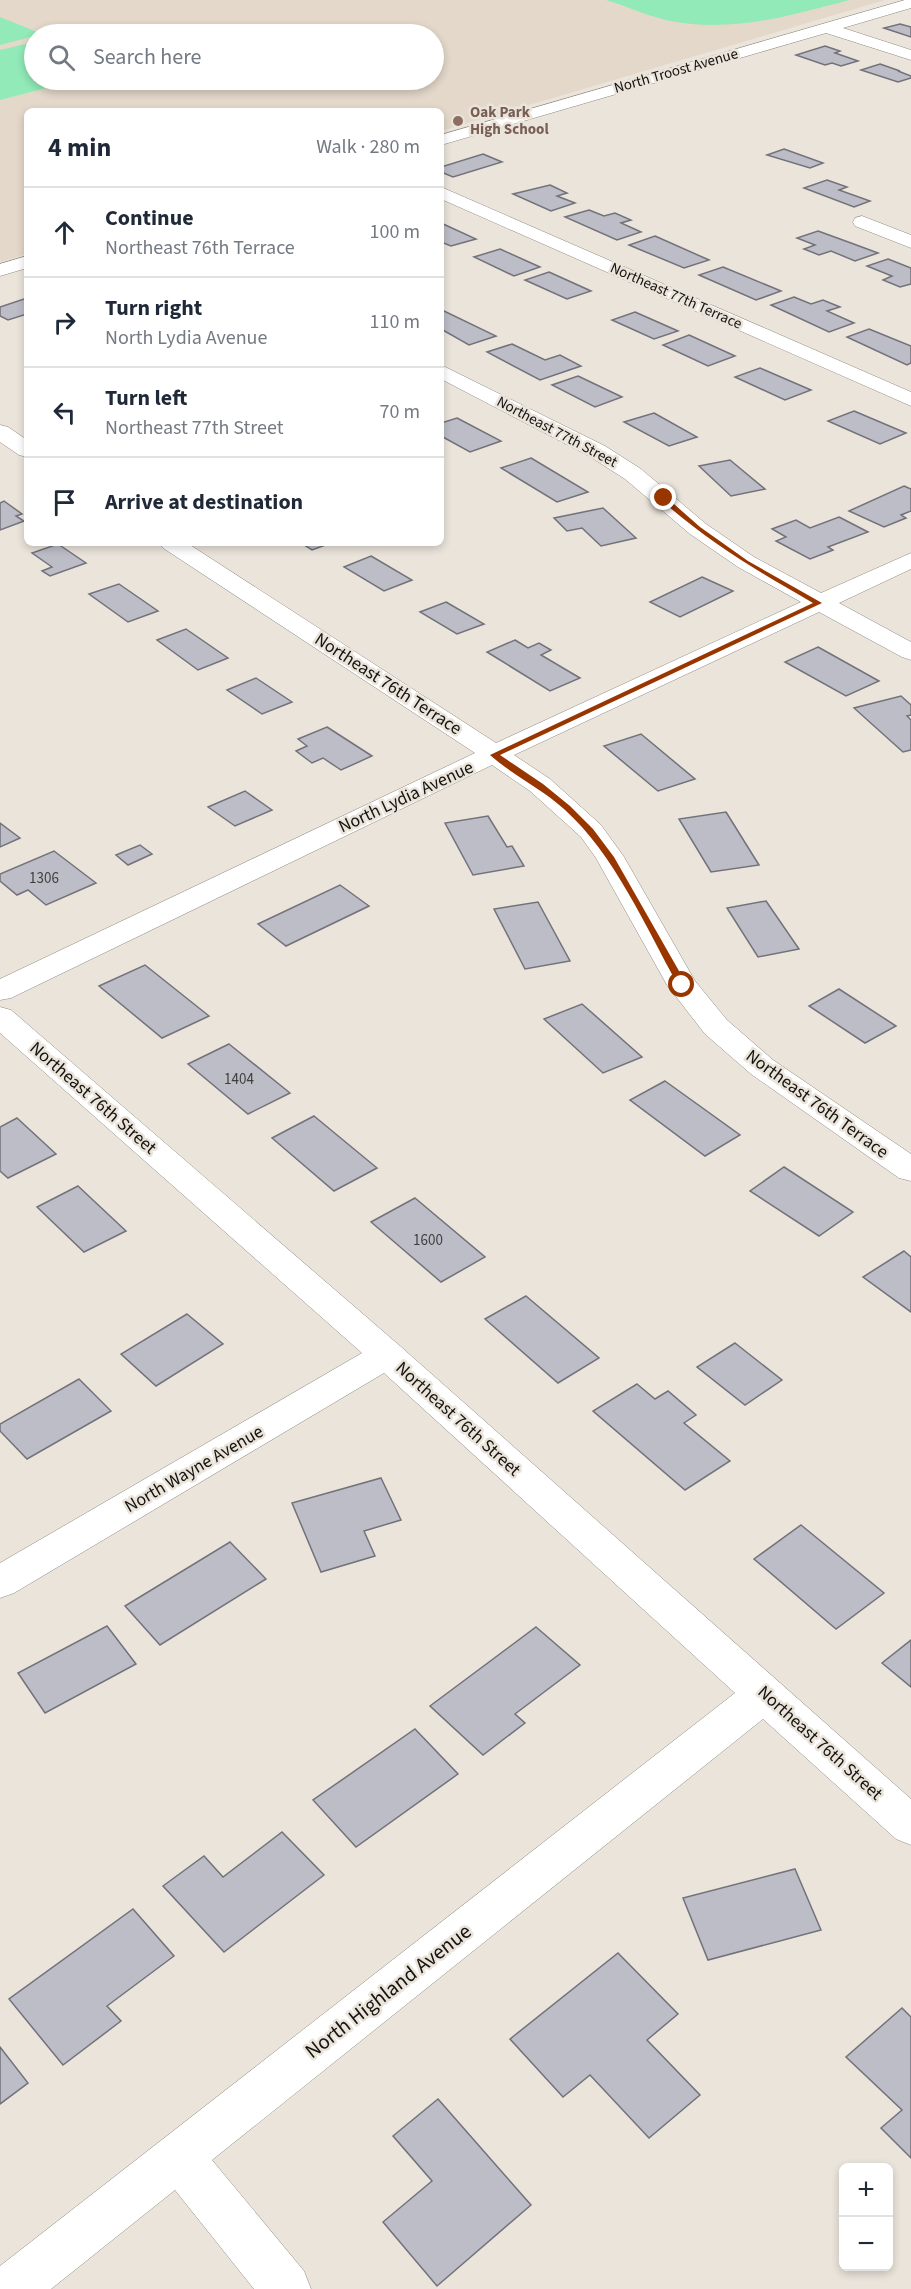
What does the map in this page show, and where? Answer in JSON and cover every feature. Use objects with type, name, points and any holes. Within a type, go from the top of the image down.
[{"type":"street","name":"North Troost Avenue","points":[[444,139],[911,3]]},
{"type":"street","points":[[828,28],[911,55]]},
{"type":"street","name":"Northeast 77th Terrace","points":[[444,193],[911,400]]},
{"type":"street","points":[[862,222],[911,242]]},
{"type":"street","points":[[0,270],[24,263]]},
{"type":"street","name":"Northeast 77th Street","points":[[444,373],[597,451],[633,474],[698,529],[746,562],[911,652]]},
{"type":"street","points":[[0,432],[24,448]]},
{"type":"street","name":"Northeast 76th Terrace","points":[[176,546],[540,785],[567,807],[591,831],[610,857],[682,985],[717,1028],[762,1068],[911,1170]]},
{"type":"street","name":"North Lydia Avenue","points":[[0,991],[494,755],[911,560]]},
{"type":"street","name":"Northeast 76th Street","points":[[0,1017],[387,1356],[911,1826]]},
{"type":"street","name":"North Wayne Avenue","points":[[0,1582],[387,1356]]},
{"type":"street","name":"North Highland Avenue","points":[[11,2289],[765,1693]]},
{"type":"street","points":[[179,2157],[286,2289]]},
{"type":"shaded area","name":"Oak Park High School","points":[[0,0],[885,0],[444,130],[444,108],[24,108],[24,255],[0,262]]},
{"type":"green space","points":[[606,0],[849,0],[764,20],[698,25],[667,20]]},
{"type":"green space","points":[[0,17],[24,27],[24,39],[0,45]]},
{"type":"green space","points":[[24,44],[24,90],[38,90],[0,100],[0,50]]},
{"type":"building","points":[[900,24],[911,27],[911,37],[884,28]]},
{"type":"building","points":[[825,46],[840,51],[835,53],[858,61],[841,66],[832,63],[825,65],[796,55]]},
{"type":"building","points":[[880,64],[900,71],[898,71],[911,78],[898,82],[861,70]]},
{"type":"building","points":[[784,149],[823,163],[810,168],[767,155]]},
{"type":"building","points":[[483,154],[502,162],[453,177],[444,173],[444,166]]},
{"type":"building","points":[[827,180],[847,187],[839,190],[870,201],[854,207],[804,188]]},
{"type":"building","points":[[550,185],[567,193],[557,196],[575,203],[551,211],[513,194]]},
{"type":"building","points":[[589,210],[604,216],[615,213],[631,220],[621,223],[641,232],[617,240],[565,217]]},
{"type":"building","points":[[444,224],[476,239],[451,246],[444,243]]},
{"type":"building","points":[[818,231],[878,253],[855,261],[831,251],[819,255],[804,249],[815,245],[797,238]]},
{"type":"building","points":[[655,236],[709,260],[684,268],[629,245]]},
{"type":"building","points":[[500,249],[540,267],[514,276],[474,257]]},
{"type":"building","points":[[888,259],[911,268],[911,284],[900,287],[883,280],[892,276],[867,266]]},
{"type":"building","points":[[723,267],[781,291],[756,300],[699,275]]},
{"type":"building","points":[[549,272],[591,291],[567,299],[525,280]]},
{"type":"building","points":[[794,297],[811,304],[823,300],[840,307],[827,311],[854,323],[829,332],[771,305]]},
{"type":"building","points":[[24,299],[24,315],[8,320],[0,316],[0,307]]},
{"type":"building","points":[[444,311],[496,336],[469,345],[444,331]]},
{"type":"building","points":[[635,312],[678,331],[654,339],[612,320]]},
{"type":"building","points":[[869,329],[911,346],[911,363],[907,365],[847,337]]},
{"type":"building","points":[[689,335],[735,356],[708,366],[663,345]]},
{"type":"building","points":[[512,344],[545,360],[560,355],[581,366],[540,380],[487,352]]},
{"type":"building","points":[[760,368],[811,390],[785,400],[735,377]]},
{"type":"building","points":[[578,376],[622,397],[595,407],[552,385]]},
{"type":"building","points":[[854,411],[906,433],[880,444],[828,421]]},
{"type":"building","points":[[654,413],[697,437],[669,446],[624,422]]},
{"type":"building","points":[[457,418],[501,441],[470,452],[444,438],[444,422]]},
{"type":"building","points":[[531,458],[588,492],[557,502],[501,468]]},
{"type":"building","points":[[730,460],[765,489],[731,496],[699,466]]},
{"type":"building","points":[[904,486],[911,489],[911,511],[901,515],[906,518],[884,527],[849,511]]},
{"type":"building","points":[[4,501],[22,514],[16,516],[24,521],[0,530],[0,503]]},
{"type":"building","points":[[603,508],[636,538],[601,546],[582,528],[567,531],[554,518]]},
{"type":"building","points":[[839,517],[868,532],[828,547],[833,550],[810,559],[776,541],[786,537],[772,529],[796,520],[810,528]]},
{"type":"building","points":[[52,546],[61,546],[86,563],[50,576],[42,571],[52,567],[32,553]]},
{"type":"building","points":[[306,546],[323,546],[312,550]]},
{"type":"building","points":[[371,556],[412,580],[384,591],[344,567]]},
{"type":"building","points":[[702,577],[733,591],[680,617],[650,602]]},
{"type":"building","points":[[119,584],[158,611],[128,622],[89,594]]},
{"type":"building","points":[[446,602],[484,624],[457,634],[420,612]]},
{"type":"building","points":[[186,629],[228,658],[198,670],[157,640]]},
{"type":"building","points":[[515,640],[528,648],[539,643],[551,650],[541,655],[580,678],[550,691],[487,652]]},
{"type":"building","points":[[818,647],[879,681],[846,696],[785,662]]},
{"type":"building","points":[[256,678],[292,702],[262,714],[227,690]]},
{"type":"building","points":[[901,696],[911,705],[911,715],[907,716],[911,720],[911,750],[903,752],[854,708]]},
{"type":"building","points":[[327,727],[372,756],[341,770],[323,758],[312,763],[296,751],[307,746],[298,739]]},
{"type":"building","points":[[641,734],[695,779],[658,791],[604,746]]},
{"type":"building","points":[[245,791],[272,810],[235,826],[208,807]]},
{"type":"building","points":[[726,812],[759,865],[711,872],[679,819]]},
{"type":"building","points":[[488,816],[507,847],[512,846],[524,866],[473,875],[445,823]]},
{"type":"building","points":[[0,823],[20,838],[0,847]]},
{"type":"building","points":[[140,845],[152,854],[128,865],[116,855]]},
{"type":"building","points":[[54,851],[96,883],[46,905],[28,890],[17,895],[0,881],[0,874]]},
{"type":"building","points":[[340,885],[369,906],[286,946],[258,924]]},
{"type":"building","points":[[766,901],[799,949],[758,957],[727,908]]},
{"type":"building","points":[[538,902],[570,961],[525,969],[494,909]]},
{"type":"building","points":[[145,965],[209,1016],[162,1038],[99,986]]},
{"type":"building","points":[[839,989],[896,1026],[865,1043],[809,1006]]},
{"type":"building","points":[[582,1004],[642,1057],[603,1073],[544,1019]]},
{"type":"building","points":[[229,1044],[290,1093],[248,1114],[188,1064]]},
{"type":"building","points":[[665,1081],[740,1135],[705,1156],[630,1100]]},
{"type":"building","points":[[314,1116],[377,1168],[334,1191],[272,1138]]},
{"type":"building","points":[[17,1118],[56,1154],[8,1178],[0,1171],[0,1127]]},
{"type":"building","points":[[784,1167],[853,1212],[819,1236],[750,1191]]},
{"type":"building","points":[[78,1186],[126,1231],[84,1252],[37,1207]]},
{"type":"building","points":[[415,1198],[485,1257],[441,1282],[371,1222]]},
{"type":"building","points":[[904,1251],[911,1257],[911,1312],[863,1277]]},
{"type":"building","points":[[526,1296],[599,1358],[558,1383],[485,1319]]},
{"type":"building","points":[[187,1314],[223,1344],[156,1386],[121,1354]]},
{"type":"building","points":[[735,1343],[782,1380],[745,1405],[697,1367]]},
{"type":"building","points":[[79,1379],[111,1411],[27,1459],[0,1431],[0,1424]]},
{"type":"building","points":[[637,1384],[655,1399],[668,1391],[696,1415],[684,1423],[730,1461],[685,1490],[593,1411]]},
{"type":"building","points":[[381,1478],[401,1520],[364,1531],[375,1556],[321,1572],[292,1503]]},
{"type":"building","points":[[801,1525],[884,1593],[836,1629],[754,1559]]},
{"type":"building","points":[[230,1542],[266,1579],[160,1645],[125,1606]]},
{"type":"building","points":[[107,1626],[136,1664],[45,1713],[18,1673]]},
{"type":"building","points":[[536,1627],[580,1665],[515,1714],[525,1723],[483,1755],[430,1706]]},
{"type":"building","points":[[911,1640],[911,1687],[882,1663]]},
{"type":"building","points":[[415,1729],[458,1774],[356,1847],[313,1800]]},
{"type":"building","points":[[282,1832],[324,1875],[224,1952],[163,1886],[204,1856],[223,1877]]},
{"type":"building","points":[[795,1869],[821,1930],[708,1960],[683,1898]]},
{"type":"building","points":[[133,1909],[174,1956],[107,2006],[121,2021],[63,2065],[9,1999]]},
{"type":"building","points":[[618,1953],[678,2014],[647,2040],[700,2095],[649,2138],[590,2075],[563,2097],[510,2039]]},
{"type":"building","points":[[902,2008],[911,2017],[911,2158],[881,2128],[902,2110],[846,2057]]},
{"type":"building","points":[[0,2047],[28,2083],[0,2104]]},
{"type":"building","points":[[438,2099],[531,2205],[437,2286],[383,2222],[432,2181],[393,2136]]},
{"type":"place","name":"Oak Park High School","points":[[458,121]]},
{"type":"route","points":[[664,498],[698,529],[746,562],[783,585],[819,603],[494,755],[540,785],[591,831],[610,857],[682,985]]}]
